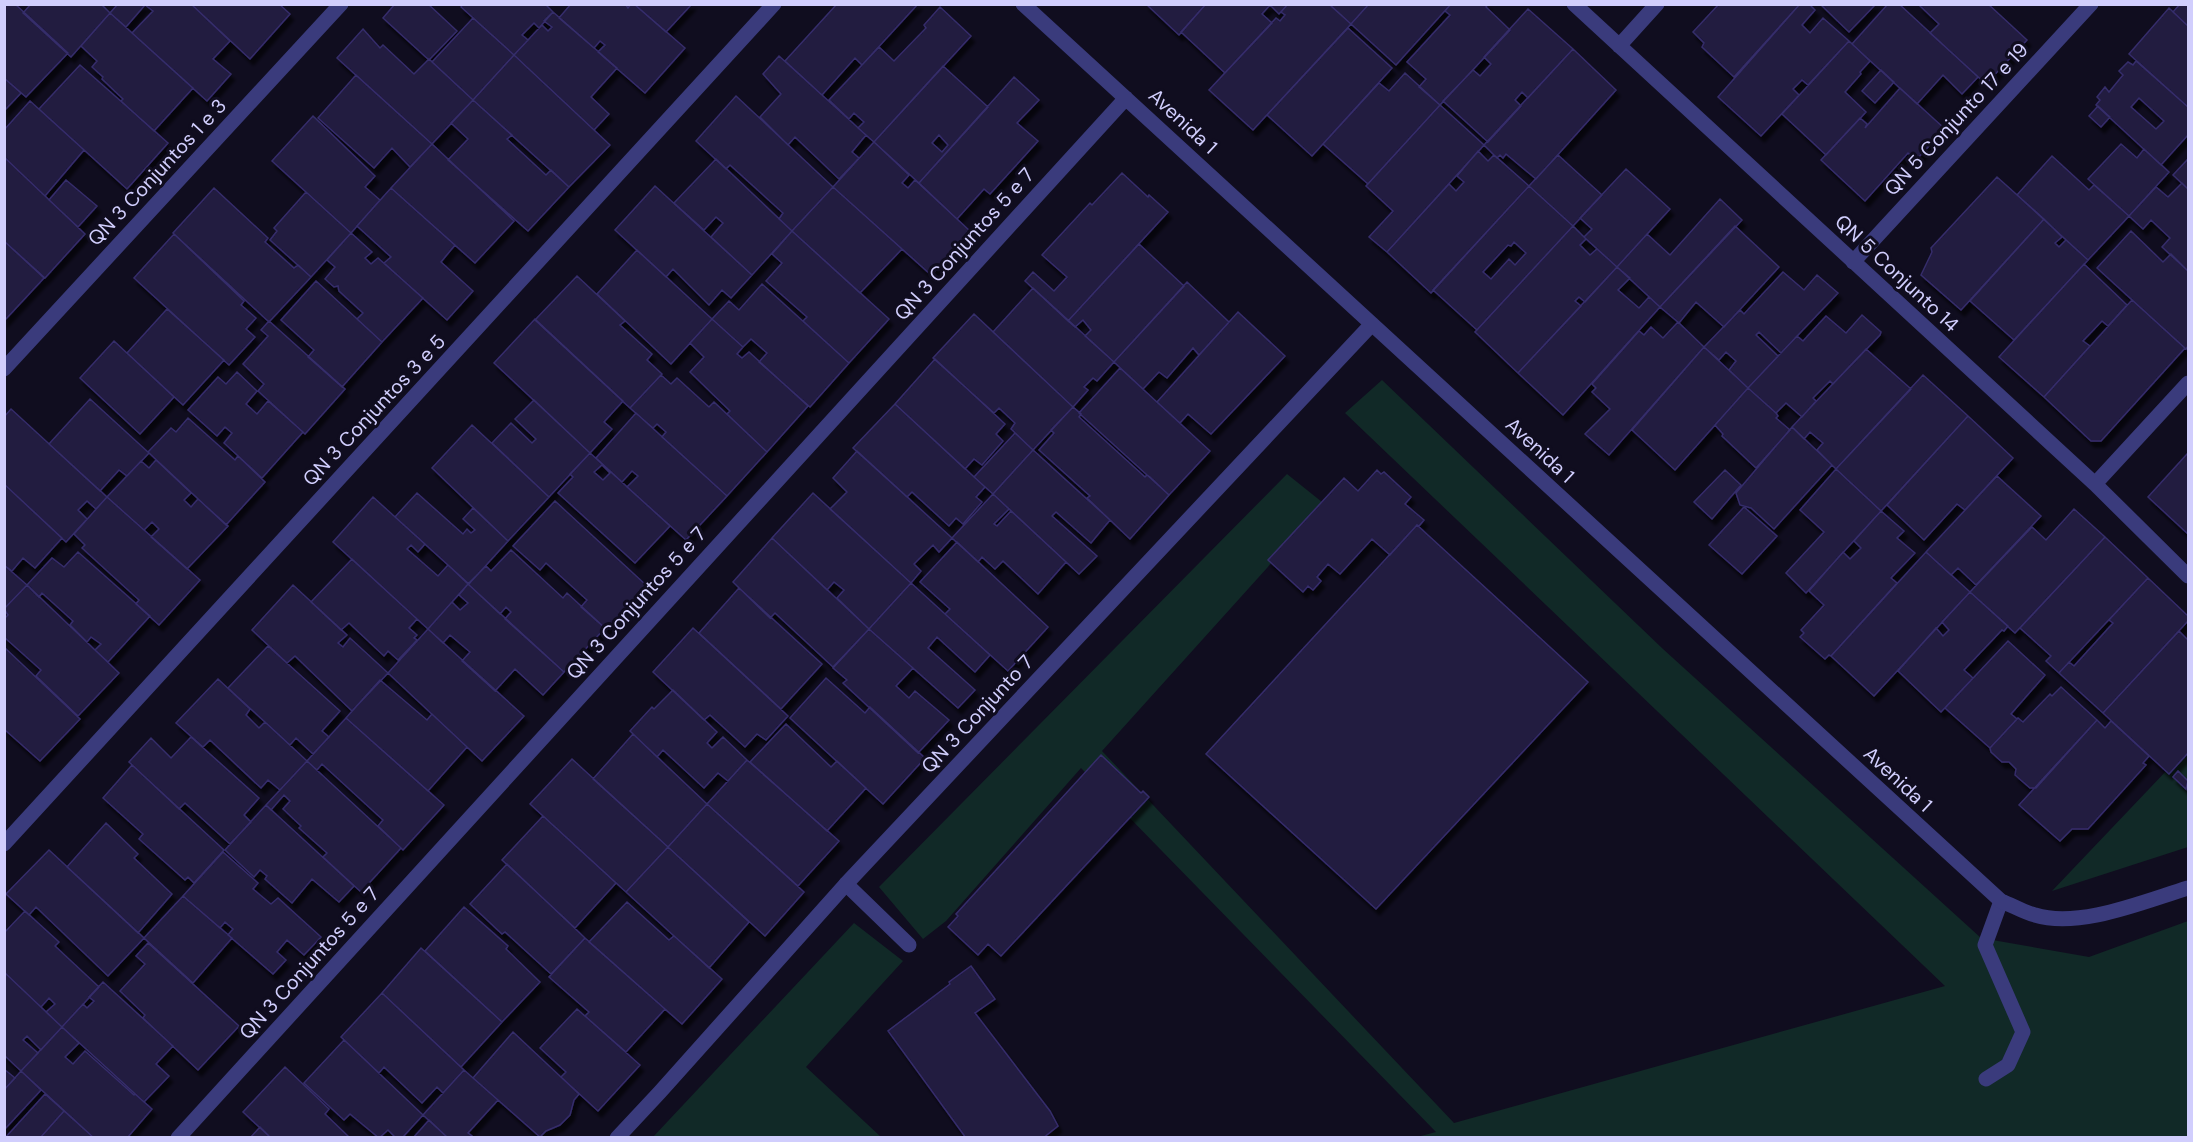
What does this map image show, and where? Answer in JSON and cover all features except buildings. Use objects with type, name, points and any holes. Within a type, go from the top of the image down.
[{"type":"street","name":"QN 3 Conjuntos 1 e 3","points":[[4,369],[341,4]]},
{"type":"street","name":"QN 3 Conjuntos 3 e 5","points":[[4,844],[774,4]]},
{"type":"street","name":"Avenida 1","points":[[1023,4],[2001,901],[2036,916],[2068,918],[2098,915],[2188,888]]},
{"type":"street","name":"QN 5 Conjunto 14","points":[[1574,4],[2094,484],[2188,576]]},
{"type":"street","points":[[1619,46],[1657,4]]},
{"type":"street","name":"QN 5 Conjunto 17 e 19","points":[[1853,262],[2091,4]]},
{"type":"street","name":"QN 3 Conjuntos 5 e 7","points":[[178,1137],[1126,98]]},
{"type":"street","name":"QN 3 Conjunto 7","points":[[617,1137],[846,884],[1372,324]]},
{"type":"street","points":[[2094,484],[2188,383]]},
{"type":"street","points":[[846,884],[909,945]]},
{"type":"street","points":[[1986,1079],[2008,1065],[2023,1032],[1985,945],[2001,901]]},
{"type":"green space","points":[[1382,380],[1663,649],[1981,938],[2089,957],[2188,921],[2188,1137],[1417,1137],[1436,1132],[1081,768],[946,921],[923,939],[879,887],[1287,474],[1322,502],[1267,568],[1102,751],[1454,1123],[1945,986],[1345,413]]},
{"type":"green space","points":[[2188,748],[2188,847],[2052,891]]},
{"type":"green space","points":[[854,923],[903,961],[806,1067],[881,1137],[653,1137]]}]
